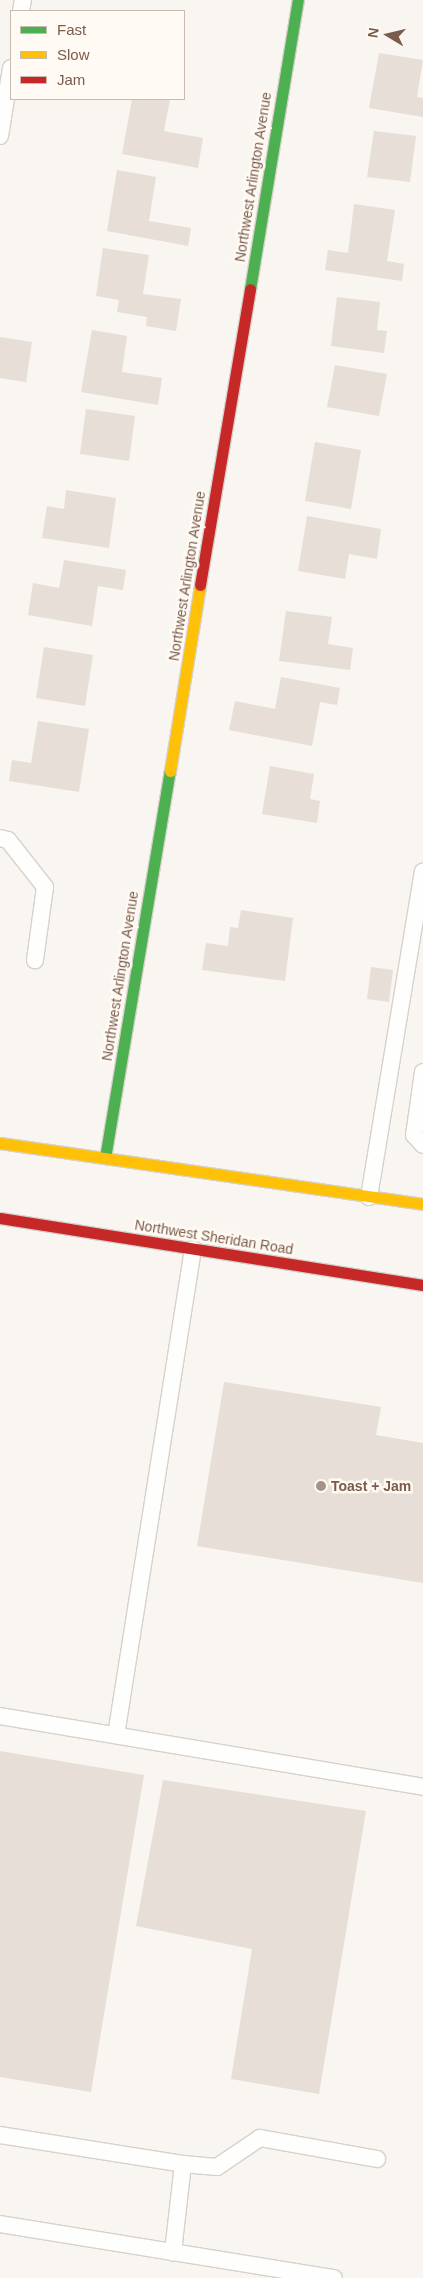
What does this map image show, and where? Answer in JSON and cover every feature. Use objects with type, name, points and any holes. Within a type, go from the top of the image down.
[{"type":"street","name":"Northwest Arlington Avenue","points":[[105,1158],[298,0]]},
{"type":"street","points":[[0,1143],[423,1204]]},
{"type":"street","name":"Northwest Sheridan Road","points":[[0,1218],[423,1285]]},
{"type":"lane","points":[[0,136],[10,74]]},
{"type":"lane","points":[[0,838],[8,840],[45,887],[35,960]]},
{"type":"lane","points":[[370,1197],[423,871]]},
{"type":"lane","points":[[423,1072],[414,1135],[423,1145]]},
{"type":"lane","points":[[116,1736],[194,1249]]},
{"type":"lane","points":[[0,1716],[423,1786]]},
{"type":"lane","points":[[0,2135],[184,2164],[218,2167],[260,2138],[378,2159]]},
{"type":"lane","points":[[173,2252],[184,2164]]},
{"type":"lane","points":[[0,2224],[334,2278]]},
{"type":"building","points":[[379,53],[423,60],[417,97],[423,98],[423,117],[369,108]]},
{"type":"building","points":[[132,100],[170,100],[164,131],[203,138],[198,168],[122,154]]},
{"type":"building","points":[[374,131],[416,136],[410,182],[367,177]]},
{"type":"building","points":[[117,170],[156,177],[149,221],[191,228],[188,246],[107,231]]},
{"type":"building","points":[[354,204],[395,210],[387,261],[404,264],[402,281],[325,270],[328,250],[348,253]]},
{"type":"building","points":[[103,248],[149,255],[143,294],[181,299],[176,331],[146,326],[147,317],[117,312],[119,300],[96,296]]},
{"type":"building","points":[[337,297],[380,302],[377,330],[387,331],[384,353],[331,346]]},
{"type":"building","points":[[92,330],[127,336],[122,372],[162,378],[158,405],[81,392]]},
{"type":"building","points":[[0,337],[32,342],[26,382],[0,378]]},
{"type":"building","points":[[335,365],[387,374],[379,416],[327,407]]},
{"type":"building","points":[[86,409],[135,416],[129,461],[80,454]]},
{"type":"building","points":[[315,442],[361,450],[351,509],[305,501]]},
{"type":"building","points":[[66,490],[116,498],[109,548],[42,538],[47,506],[64,509]]},
{"type":"building","points":[[307,516],[381,529],[377,559],[349,554],[345,579],[298,571]]},
{"type":"building","points":[[64,560],[126,570],[123,590],[98,586],[92,626],[28,615],[33,583],[59,588]]},
{"type":"building","points":[[286,611],[332,617],[328,644],[353,648],[350,670],[279,661]]},
{"type":"building","points":[[44,647],[93,655],[85,706],[36,698]]},
{"type":"building","points":[[281,677],[340,688],[337,705],[320,702],[312,746],[229,730],[235,701],[275,709]]},
{"type":"building","points":[[38,721],[89,729],[79,792],[9,781],[12,760],[31,763]]},
{"type":"building","points":[[270,766],[314,774],[310,799],[320,801],[317,823],[262,814]]},
{"type":"building","points":[[241,910],[293,918],[285,981],[202,970],[206,943],[228,946],[230,927],[238,928]]},
{"type":"building","points":[[371,967],[393,970],[389,1002],[367,999]]},
{"type":"building","points":[[224,1382],[381,1407],[376,1435],[423,1443],[423,1583],[197,1546]]},
{"type":"building","points":[[0,1751],[144,1775],[91,2092],[0,2077]]},
{"type":"building","points":[[163,1780],[366,1811],[319,2094],[231,2079],[252,1949],[136,1926]]},
{"type":"traffic: fast","points":[[250,289],[298,0]]},
{"type":"traffic: fast","points":[[105,1158],[170,771]]},
{"type":"traffic: slow","points":[[170,771],[200,585]]},
{"type":"traffic: slow","points":[[0,1143],[423,1204]]},
{"type":"traffic: jam","points":[[200,585],[250,289]]},
{"type":"traffic: jam","points":[[0,1218],[423,1285]]},
{"type":"place","name":"Toast + Jam","points":[[321,1486]]}]
